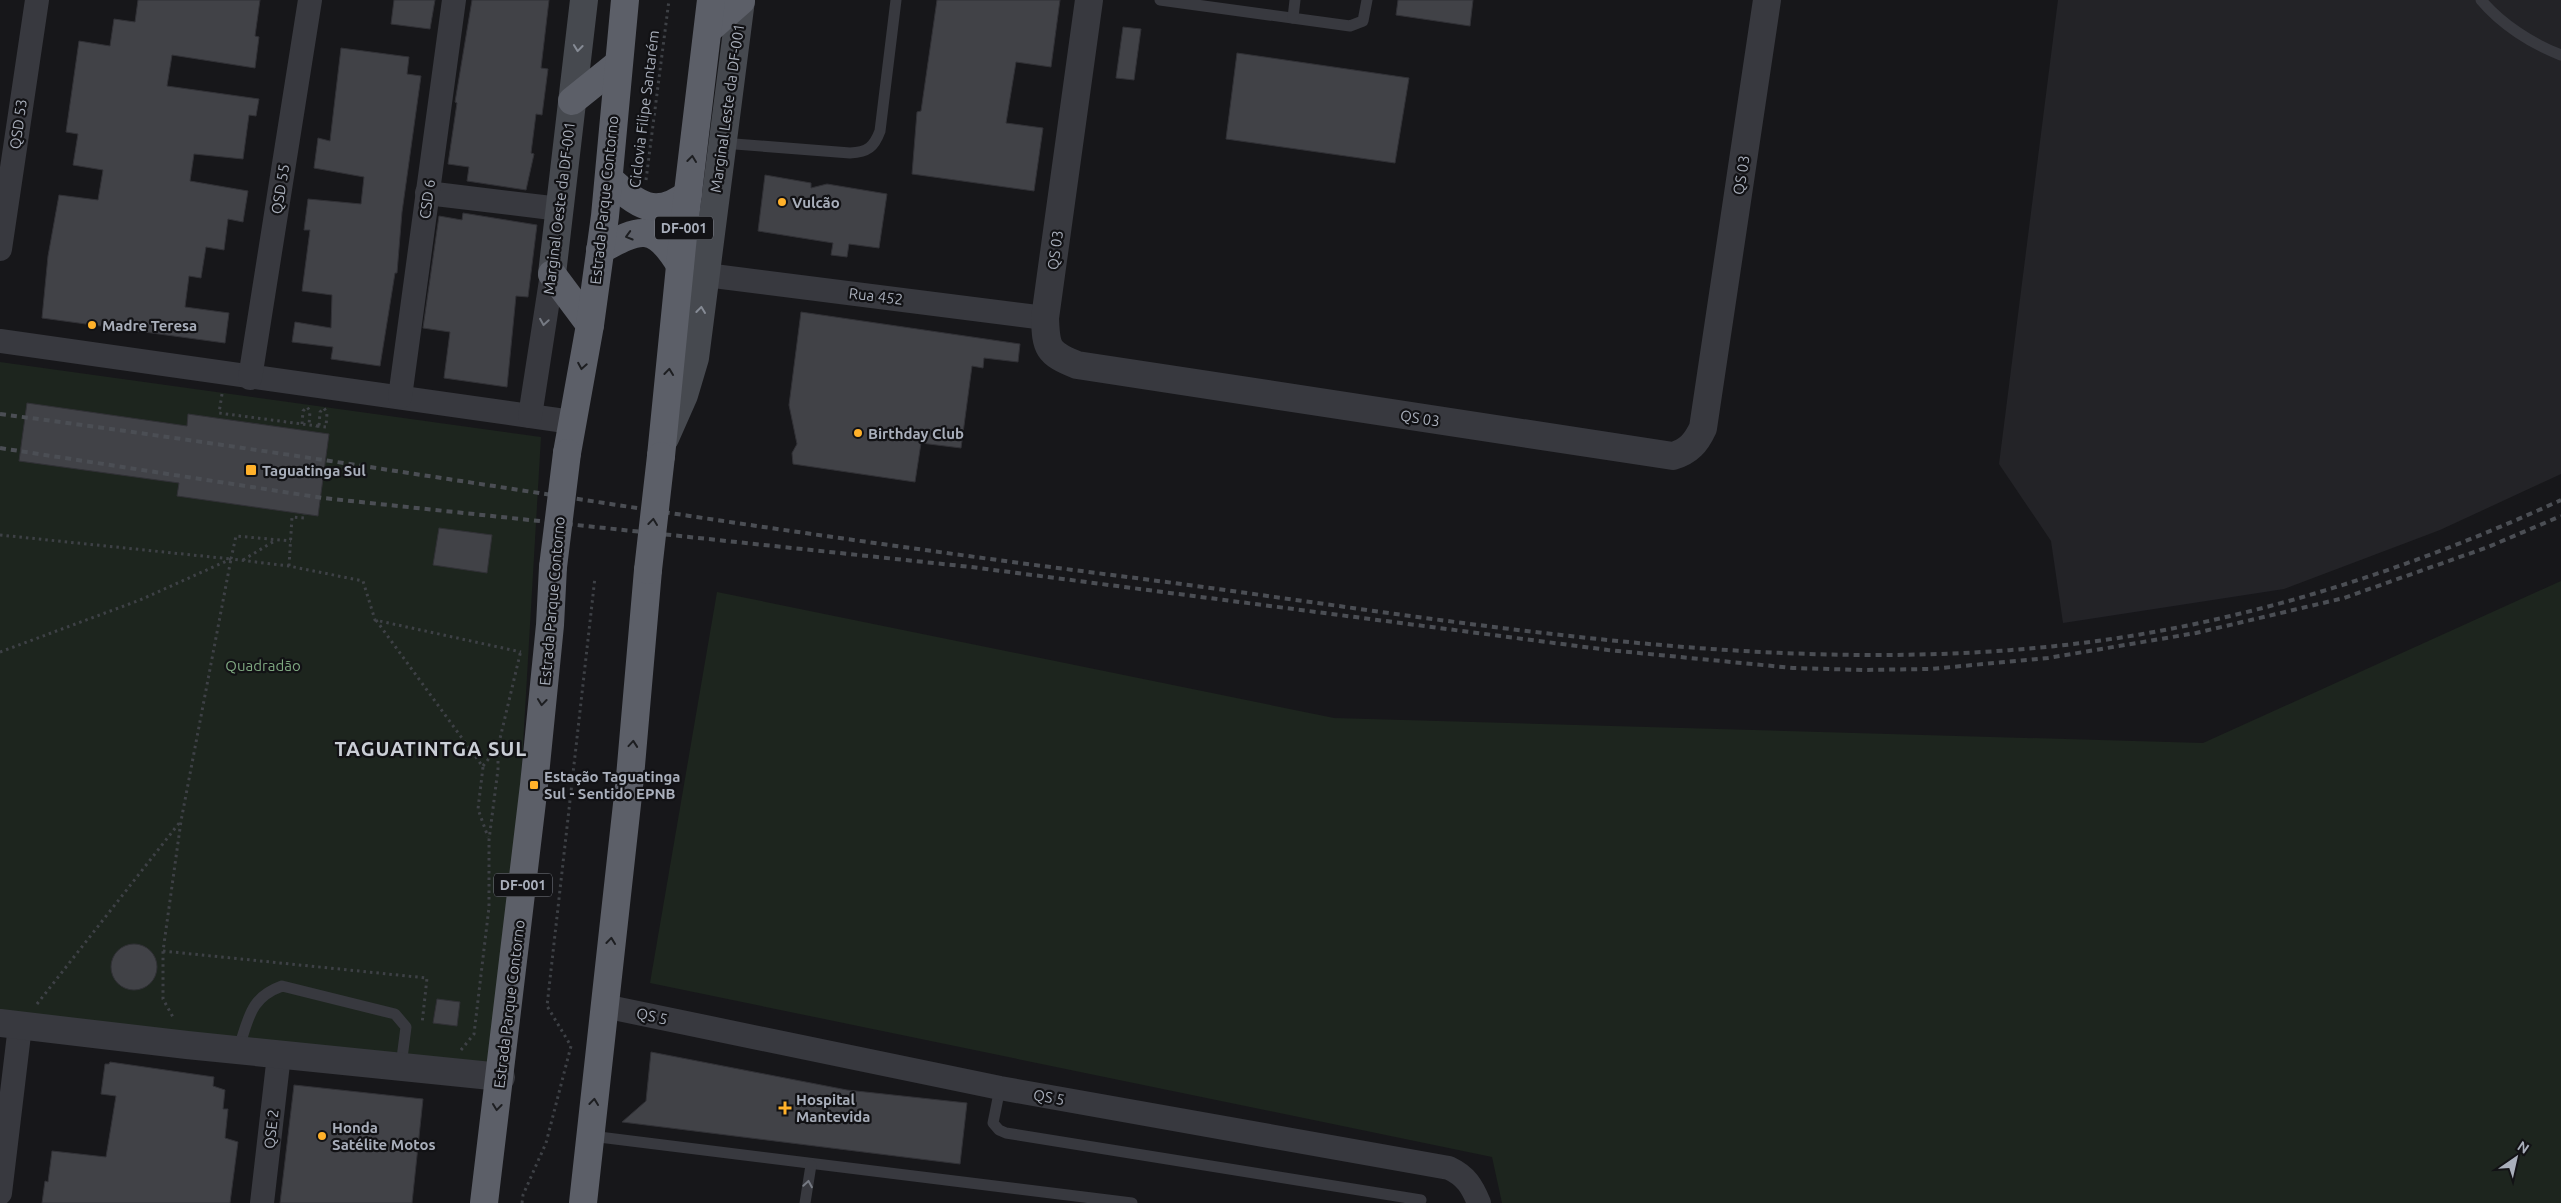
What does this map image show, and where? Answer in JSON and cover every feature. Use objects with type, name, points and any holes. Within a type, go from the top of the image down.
[{"type":"highway","name":"Estrada Parque Contorno","points":[[484,1203],[501,1077],[534,784],[550,624],[553,567],[567,453],[590,325],[609,180],[625,0]]},
{"type":"highway","name":"DF-001","points":[[583,1203],[630,777],[648,570],[680,265],[711,0]]},
{"type":"highway","points":[[708,30],[741,0]]},
{"type":"highway","points":[[572,101],[618,64]]},
{"type":"highway","points":[[609,180],[631,200],[643,205],[662,208],[675,204],[688,194]]},
{"type":"highway","points":[[600,250],[623,237],[640,233],[654,234],[668,245],[680,265]]},
{"type":"highway","points":[[552,274],[590,325]]},
{"type":"main road","name":"Marginal Oeste da DF-001","points":[[552,274],[584,0]]},
{"type":"main road","name":"Marginal Leste da DF-001","points":[[661,452],[684,395],[695,358],[741,0]]},
{"type":"street","name":"QSD 53","points":[[0,249],[37,0]]},
{"type":"street","name":"QSD 55","points":[[250,378],[310,0]]},
{"type":"street","name":"CSD 6","points":[[400,397],[454,0]]},
{"type":"street","name":"QS 03","points":[[1089,0],[1045,318],[1046,344],[1060,357],[1077,365],[1673,456],[1686,452],[1697,441],[1704,428],[1767,0]]},
{"type":"street","points":[[427,193],[560,209]]},
{"type":"street","name":"Marginal Oeste da DF-001","points":[[530,416],[552,274]]},
{"type":"street","name":"Rua 452","points":[[706,275],[1045,318]]},
{"type":"street","points":[[0,341],[250,378],[572,422]]},
{"type":"street","name":"QS 5","points":[[604,1006],[1000,1088],[1449,1168],[1462,1174],[1472,1186],[1479,1203]]},
{"type":"street","points":[[0,1193],[10,1025],[279,1055],[501,1077]]},
{"type":"street","name":"QSE 2","points":[[262,1203],[279,1055]]},
{"type":"lane","points":[[722,143],[850,153],[864,152],[872,148],[880,131],[896,0]]},
{"type":"lane","points":[[1160,0],[1244,6],[1293,18],[1350,26],[1357,25],[1363,21],[1367,0]]},
{"type":"lane","points":[[1293,18],[1295,0]]},
{"type":"lane","points":[[2481,0],[2491,12],[2540,47],[2561,54]]},
{"type":"lane","points":[[237,1050],[257,1000],[268,991],[282,986],[395,1014],[406,1027],[401,1066]]},
{"type":"lane","points":[[1000,1088],[993,1123],[999,1130],[1006,1133],[1421,1200]]},
{"type":"lane","points":[[591,1136],[1132,1203]]},
{"type":"lane","points":[[805,1203],[811,1164]]},
{"type":"path","name":"Ciclovia Filipe Santarém","points":[[643,205],[669,0]]},
{"type":"path","points":[[224,374],[219,413],[318,427],[326,427],[327,413]]},
{"type":"path","points":[[302,424],[303,411]]},
{"type":"path","points":[[309,425],[310,412]]},
{"type":"path","points":[[318,427],[320,412]]},
{"type":"path","points":[[289,566],[292,517],[304,518],[304,514]]},
{"type":"path","points":[[0,535],[243,560],[289,566],[364,581],[375,620],[483,767]]},
{"type":"path","points":[[187,1045],[163,999],[163,952],[181,821],[231,559],[236,536],[291,541]]},
{"type":"path","points":[[243,560],[276,540]]},
{"type":"path","points":[[0,652],[140,600],[231,559]]},
{"type":"path","points":[[522,1203],[523,1195],[546,1143],[571,1046],[547,1006],[595,577]]},
{"type":"path","points":[[375,620],[521,652]]},
{"type":"path","points":[[452,1049],[461,1050],[474,1034],[489,907],[489,840],[498,769],[498,747],[522,644]]},
{"type":"path","points":[[489,840],[478,809],[483,767],[498,747]]},
{"type":"path","points":[[10,1025],[181,821]]},
{"type":"path","points":[[163,952],[427,978],[422,1025]]},
{"type":"shaded area","points":[[2058,0],[2561,0],[2561,474],[2440,530],[2284,589],[2063,623],[2051,541],[1999,464]]},
{"type":"green space","name":"Quadradão","points":[[0,362],[541,437],[506,1036],[501,1077],[0,1018]]},
{"type":"green space","points":[[2561,581],[2561,1203],[1502,1203],[1492,1157],[650,983],[717,592],[1334,718],[2203,743]]},
{"type":"building","points":[[138,0],[260,0],[255,36],[259,37],[255,68],[172,55],[167,86],[259,99],[256,116],[249,115],[243,159],[194,154],[190,181],[248,191],[243,222],[228,219],[224,250],[206,247],[201,278],[189,276],[185,307],[229,313],[225,343],[42,318],[48,256],[59,195],[98,200],[103,170],[73,165],[78,134],[66,132],[79,41],[110,46],[114,19],[135,22]]},
{"type":"building","points":[[394,0],[435,0],[430,29],[391,24]]},
{"type":"building","points":[[472,0],[549,0],[541,68],[548,69],[542,115],[536,114],[531,153],[534,154],[526,190],[467,181],[469,167],[448,164],[457,103],[455,102]]},
{"type":"building","points":[[937,0],[1060,0],[1051,67],[1016,62],[1006,123],[1043,128],[1034,191],[912,174],[917,112],[921,111]]},
{"type":"building","points":[[1398,0],[1473,0],[1470,26],[1396,15]]},
{"type":"building","points":[[1123,27],[1141,29],[1134,80],[1116,78]]},
{"type":"building","points":[[341,48],[409,57],[407,74],[421,76],[402,212],[397,273],[395,273],[380,366],[331,359],[333,347],[292,342],[295,322],[331,328],[332,295],[302,291],[310,230],[304,230],[308,199],[361,204],[364,177],[314,168],[318,138],[330,141]]},
{"type":"building","points":[[1237,53],[1409,78],[1395,163],[1226,139]]},
{"type":"building","points":[[765,175],[811,183],[811,188],[827,184],[887,194],[879,248],[849,244],[847,257],[831,255],[833,243],[758,231]]},
{"type":"building","points":[[463,213],[537,225],[528,297],[516,296],[507,387],[444,378],[450,332],[423,328],[439,216],[462,220]]},
{"type":"building","points":[[801,312],[1020,344],[1018,362],[984,358],[983,368],[972,366],[961,448],[921,443],[915,482],[793,464],[792,453],[797,444],[789,405]]},
{"type":"building","points":[[27,403],[187,426],[188,414],[329,434],[318,516],[177,496],[179,483],[19,461]]},
{"type":"building","points":[[439,528],[492,535],[487,573],[433,565]]},
{"type":"building","points":[[129,944],[139,944],[153,954],[157,967],[153,980],[147,986],[139,990],[129,990],[115,980],[111,972],[111,962],[121,948]]},
{"type":"building","points":[[437,999],[460,1002],[457,1026],[433,1023]]},
{"type":"building","name":"Hospital Mantevida","points":[[651,1052],[847,1090],[967,1103],[960,1164],[622,1122],[646,1101]]},
{"type":"building","points":[[110,1062],[214,1077],[213,1086],[225,1090],[223,1109],[228,1109],[225,1138],[238,1142],[230,1203],[42,1203],[45,1181],[48,1182],[52,1151],[106,1157],[116,1096],[101,1094],[105,1064]]},
{"type":"building","points":[[294,1085],[423,1099],[412,1203],[280,1203]]},
{"type":"railway","points":[[0,414],[230,446],[803,533],[1481,625],[1703,648],[1814,654],[1925,654],[2035,648],[2171,629],[2238,614],[2370,576],[2498,528],[2561,500]]},
{"type":"railway","points":[[0,448],[323,498],[971,567],[1608,650],[1793,668],[1864,670],[1930,669],[2048,658],[2196,633],[2344,598],[2488,547],[2561,516]]},
{"type":"place","name":"Vulcão","points":[[782,202]]},
{"type":"place","name":"Madre Teresa","points":[[92,325]]},
{"type":"place","name":"Birthday Club","points":[[858,433]]},
{"type":"place","name":"Taguatinga Sul","points":[[251,470]]},
{"type":"place","name":"Estação Taguatinga Sul - Sentido EPNB","points":[[534,785]]},
{"type":"place","name":"Hospital Mantevida","points":[[785,1108]]},
{"type":"place","name":"Honda Satélite Motos","points":[[322,1136]]},
{"type":"district","name":"TAGUATINTGA SUL","points":[[431,748]]}]
